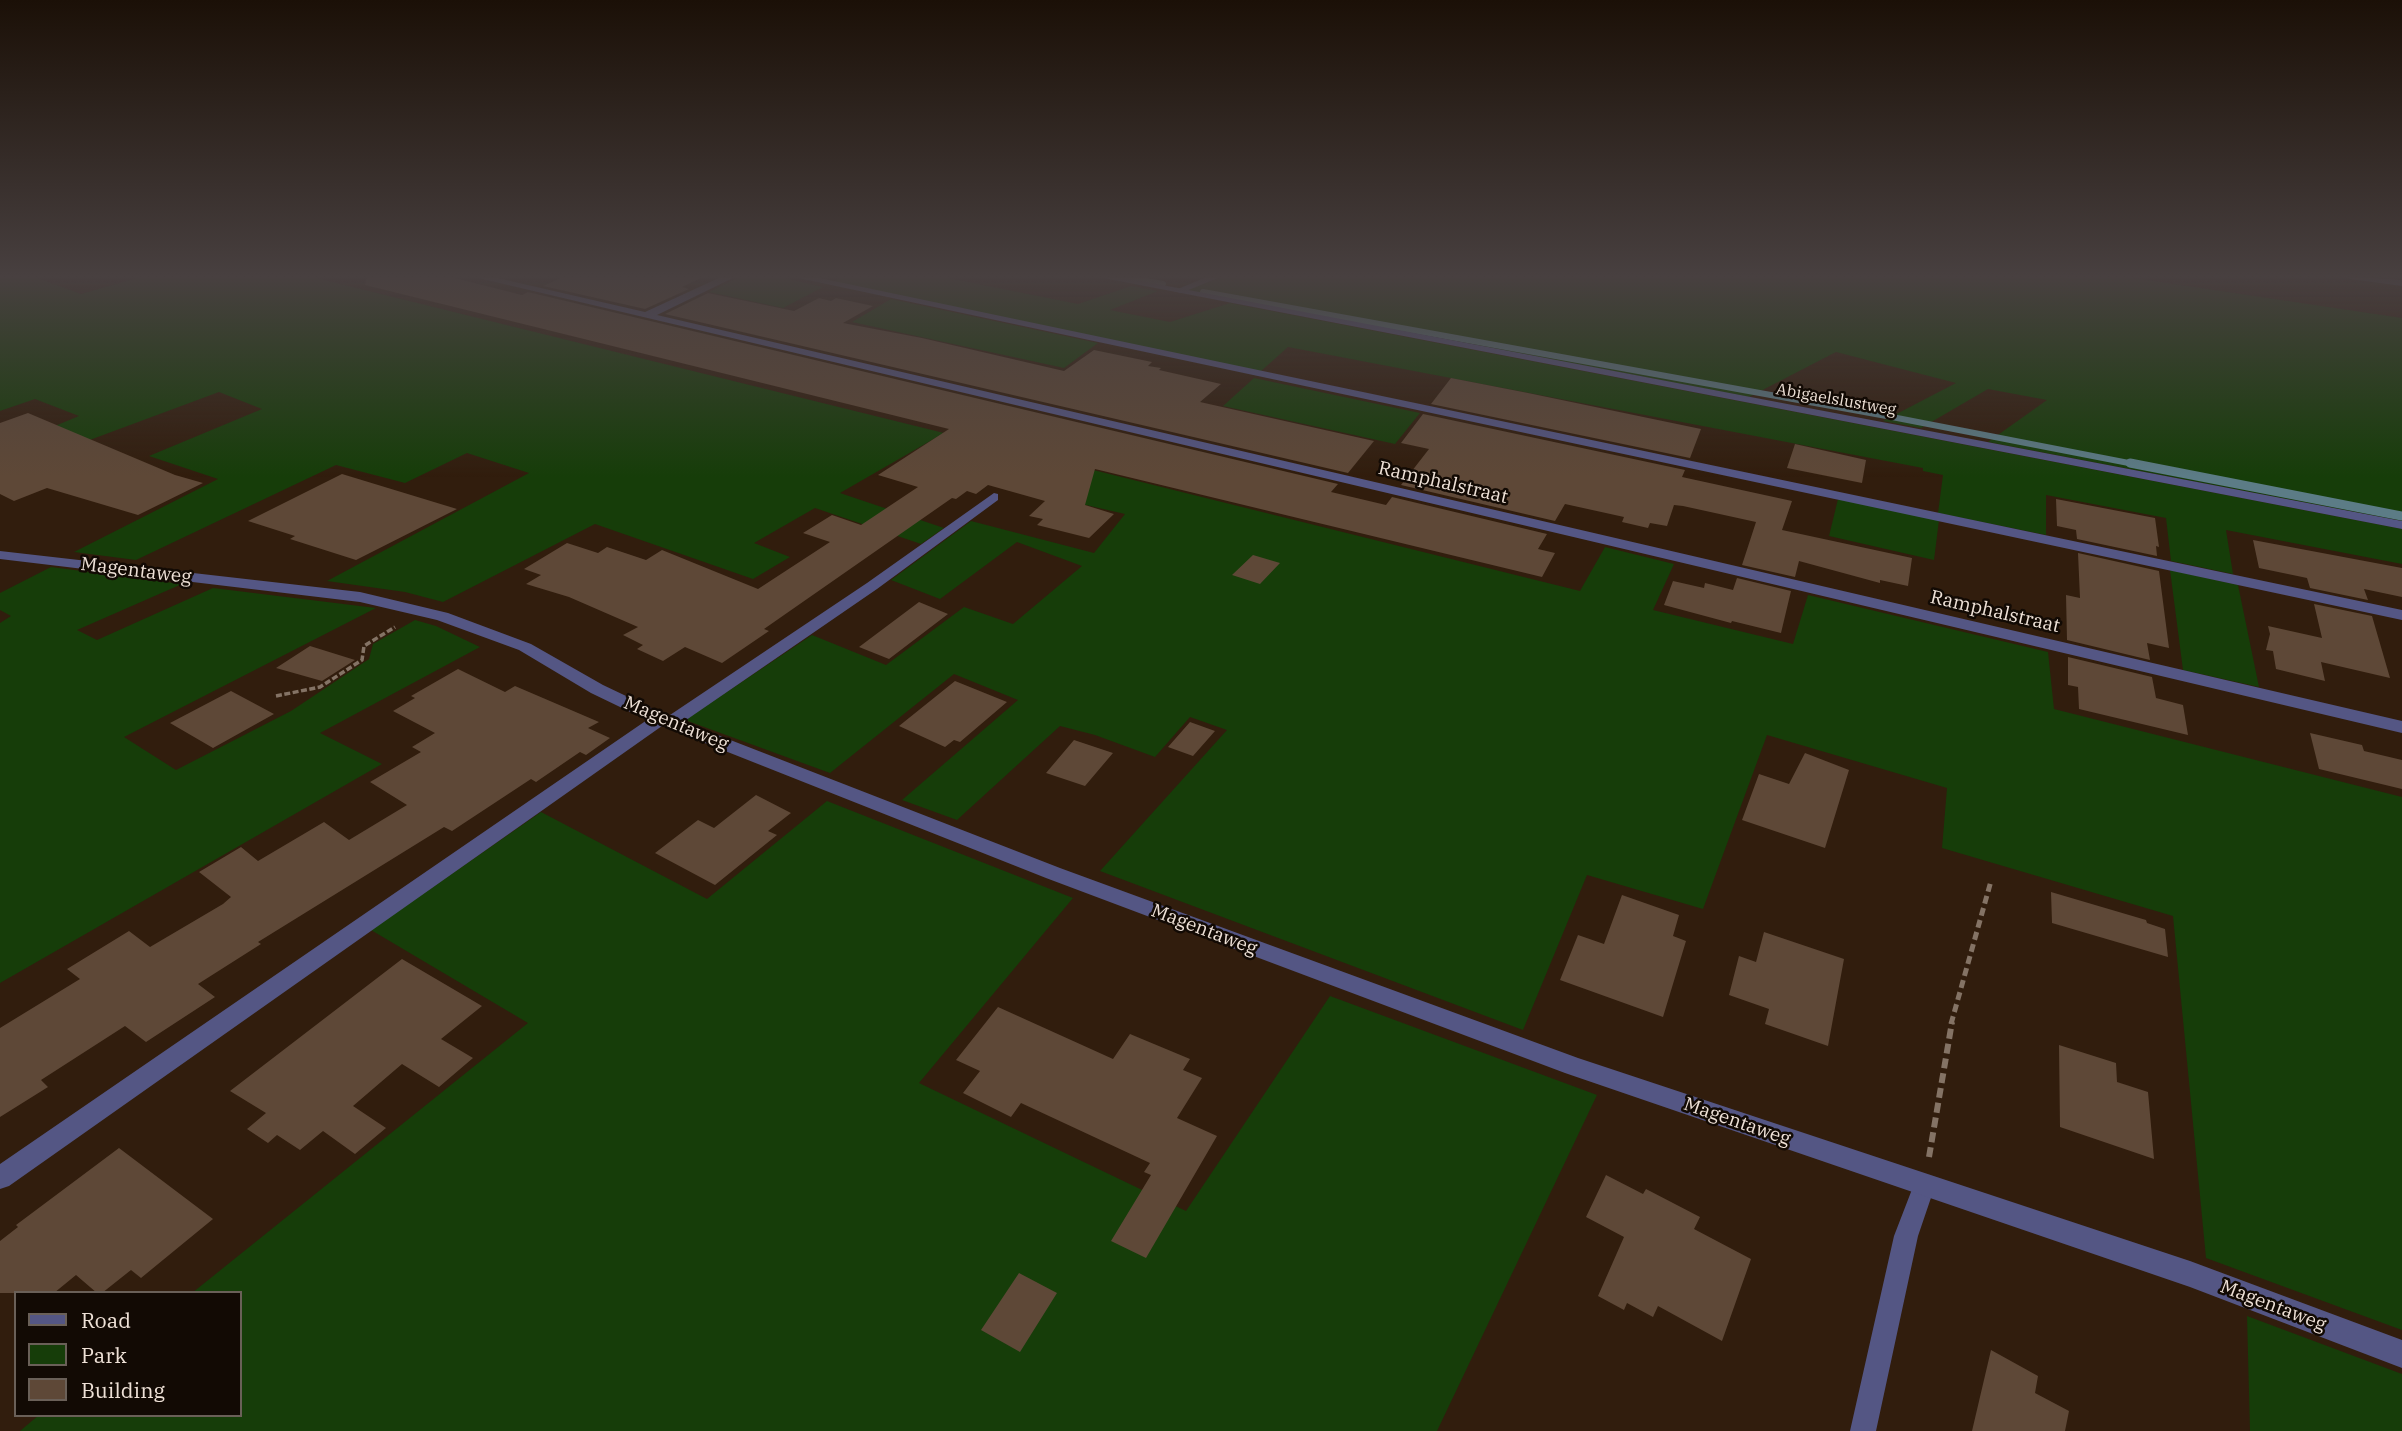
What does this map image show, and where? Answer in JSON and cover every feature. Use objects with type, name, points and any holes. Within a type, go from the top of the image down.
[{"type":"street","name":"Ramphalstraat","points":[[760,343],[2402,727]]},
{"type":"street","points":[[1110,343],[2402,615]]},
{"type":"street","name":"Abigaelslustweg","points":[[1449,343],[2402,525]]},
{"type":"street","name":"Magentaweg","points":[[0,555],[360,597],[422,611],[525,647],[597,689],[665,721],[1053,873],[1573,1066],[2190,1274],[2402,1354]]},
{"type":"street","points":[[0,1178],[665,721]]},
{"type":"lane","points":[[665,721],[872,586],[994,497]]},
{"type":"lane","points":[[1863,1431],[1906,1236],[1924,1186]]},
{"type":"path","points":[[276,696],[320,687],[362,660],[364,646],[422,611]]},
{"type":"path","points":[[1924,1186],[1950,1028],[1992,881]]},
{"type":"green space","points":[[0,343],[579,343],[944,433],[840,493],[944,528],[921,544],[815,508],[754,543],[790,557],[753,579],[595,524],[443,602],[405,592],[327,581],[529,473],[467,453],[405,483],[336,465],[136,560],[74,552],[218,479],[149,456],[262,409],[219,392],[87,441],[50,428],[79,416],[35,399],[0,411]]},
{"type":"green space","points":[[948,343],[1098,343],[1064,368]]},
{"type":"green space","points":[[1121,343],[1436,343],[2402,529],[2402,564],[2226,530],[2233,574],[2171,561],[2166,518],[2046,495],[2046,535],[1938,513],[1943,475],[1923,471],[1923,468],[1288,347],[1260,372]]},
{"type":"green space","points":[[1464,343],[2402,343],[2402,521],[1988,442],[2047,400],[1988,389],[1921,428],[1883,421],[1956,383],[1836,352],[1749,397]]},
{"type":"green space","points":[[1254,378],[1420,413],[1395,444],[1223,406]]},
{"type":"green space","points":[[1061,462],[1580,591],[1605,547],[1674,564],[1653,610],[1793,644],[1808,595],[2048,652],[2054,709],[2402,797],[2402,1330],[2206,1258],[2173,916],[1942,848],[1947,788],[1767,735],[1703,909],[1587,875],[1523,1030],[1100,871],[1227,730],[1190,717],[1155,757],[1095,735],[1060,726],[957,820],[902,800],[1018,700],[954,674],[830,773],[685,720],[812,635],[886,665],[964,607],[1013,624],[1082,566],[1017,542],[940,599],[891,580],[971,521],[1094,553],[1125,514],[1021,490]]},
{"type":"green space","points":[[1838,499],[1939,520],[1934,560],[1829,536]]},
{"type":"green space","points":[[51,567],[182,584],[77,630],[97,640],[213,588],[376,608],[124,737],[176,770],[291,711],[369,659],[373,644],[415,620],[436,626],[480,647],[320,733],[382,764],[0,983],[0,623],[11,616],[0,610],[0,593]]},
{"type":"green space","points":[[2170,570],[2238,585],[2259,687],[2183,670]]},
{"type":"green space","points":[[827,801],[1073,898],[919,1083],[1186,1211],[1330,996],[1597,1095],[1437,1431],[20,1431],[37,1417],[242,1417],[242,1291],[194,1291],[528,1023],[371,930],[541,812],[707,899]]},
{"type":"green space","points":[[2247,1316],[2402,1374],[2402,1431],[2250,1431]]},
{"type":"building","points":[[599,343],[742,343],[1338,484],[1331,492],[1386,505],[1392,497],[1547,534],[1538,549],[1555,553],[1542,577],[1095,469],[1085,505],[1114,514],[1089,538],[1037,525],[1043,519],[1029,516],[1045,501],[988,485],[976,494],[967,491],[956,499],[952,498],[764,629],[769,631],[722,663],[685,647],[663,661],[637,649],[643,645],[623,635],[638,627],[569,597],[526,584],[541,575],[524,569],[567,543],[598,553],[607,547],[646,560],[662,550],[758,589],[830,542],[803,533],[832,515],[861,525],[918,487],[878,475],[949,429]]},
{"type":"building","points":[[789,343],[943,343],[1064,371],[1094,350],[1152,362],[1148,366],[1221,384],[1200,402],[1374,441],[1348,473]]},
{"type":"building","points":[[1451,378],[1701,429],[1690,458],[1431,404]]},
{"type":"building","points":[[28,413],[175,475],[203,483],[138,515],[47,488],[14,501],[0,494],[0,423]]},
{"type":"building","points":[[1423,414],[1685,470],[1682,477],[1792,501],[1782,530],[1912,558],[1908,586],[1880,580],[1880,583],[1799,561],[1795,577],[1742,565],[1756,522],[1683,506],[1674,505],[1667,526],[1650,523],[1648,528],[1622,522],[1624,517],[1565,504],[1555,521],[1401,485],[1429,449],[1401,443]]},
{"type":"building","points":[[1795,444],[1866,460],[1862,483],[1787,468]]},
{"type":"building","points":[[342,474],[457,509],[356,560],[290,539],[295,536],[248,521]]},
{"type":"building","points":[[2056,499],[2155,518],[2159,547],[2156,546],[2157,556],[2077,539],[2076,530],[2057,526]]},
{"type":"building","points":[[2253,540],[2402,568],[2402,597],[2364,589],[2368,600],[2310,588],[2307,578],[2259,568]]},
{"type":"building","points":[[2078,553],[2159,571],[2169,648],[2147,643],[2150,660],[2067,640],[2066,595],[2080,598]]},
{"type":"building","points":[[1253,555],[1280,563],[1260,584],[1232,575]]},
{"type":"building","points":[[1737,578],[1791,591],[1781,633],[1664,605],[1673,581],[1704,588],[1705,583],[1733,590]]},
{"type":"building","points":[[919,602],[948,614],[889,659],[859,647]]},
{"type":"building","points":[[2314,604],[2372,616],[2390,678],[2321,662],[2325,681],[2276,669],[2273,651],[2266,650],[2270,634],[2268,626],[2322,638]]},
{"type":"building","points":[[310,646],[355,660],[322,681],[276,668]]},
{"type":"building","points":[[2068,657],[2152,677],[2156,698],[2183,705],[2188,735],[2079,709],[2078,687],[2068,685]]},
{"type":"building","points":[[458,669],[505,692],[515,686],[599,722],[588,728],[610,738],[586,755],[580,752],[536,782],[531,779],[452,831],[444,827],[258,942],[261,944],[198,984],[215,997],[146,1042],[125,1026],[41,1080],[48,1087],[0,1117],[0,1028],[80,979],[67,969],[129,931],[150,947],[223,904],[231,897],[199,872],[241,847],[258,861],[324,822],[349,840],[407,805],[370,782],[421,752],[412,747],[435,733],[393,711],[415,698],[411,696]]},
{"type":"building","points":[[955,681],[1007,702],[960,742],[954,740],[945,747],[899,726]]},
{"type":"building","points":[[231,691],[274,714],[213,748],[170,723]]},
{"type":"building","points":[[1190,722],[1215,731],[1193,756],[1168,747]]},
{"type":"building","points":[[2310,733],[2362,745],[2364,751],[2402,760],[2402,789],[2319,769]]},
{"type":"building","points":[[1074,740],[1113,753],[1085,786],[1046,773]]},
{"type":"building","points":[[1805,753],[1849,770],[1825,848],[1742,820],[1759,774],[1789,784]]},
{"type":"building","points":[[756,795],[791,813],[768,831],[777,835],[715,885],[655,853],[698,820],[714,828]]},
{"type":"building","points":[[2051,892],[2146,920],[2147,923],[2165,929],[2168,957],[2052,923]]},
{"type":"building","points":[[1622,895],[1679,915],[1673,936],[1686,941],[1663,1017],[1560,980],[1578,935],[1604,944]]},
{"type":"building","points":[[1764,932],[1844,959],[1828,1046],[1765,1024],[1769,1009],[1729,995],[1739,956],[1756,962]]},
{"type":"building","points":[[402,959],[482,1006],[441,1039],[473,1058],[439,1087],[402,1064],[353,1106],[386,1128],[355,1154],[323,1131],[300,1150],[277,1135],[268,1143],[247,1129],[266,1113],[230,1091]]},
{"type":"building","points":[[998,1007],[1113,1059],[1130,1034],[1190,1059],[1183,1070],[1202,1078],[1177,1118],[1217,1136],[1146,1258],[1111,1241],[1151,1175],[1144,1172],[1150,1163],[1021,1103],[1011,1117],[963,1093],[980,1071],[956,1060]]},
{"type":"building","points":[[2059,1045],[2116,1063],[2117,1082],[2148,1092],[2154,1159],[2060,1127]]},
{"type":"building","points":[[119,1148],[213,1219],[141,1278],[131,1270],[105,1291],[95,1291],[76,1275],[56,1291],[0,1293],[0,1241],[18,1227],[16,1225]]},
{"type":"building","points":[[1606,1175],[1643,1194],[1646,1189],[1700,1217],[1694,1229],[1751,1259],[1722,1341],[1658,1306],[1653,1317],[1627,1303],[1624,1310],[1598,1296],[1624,1237],[1586,1217]]},
{"type":"building","points":[[1019,1273],[1057,1293],[1020,1352],[981,1330]]},
{"type":"building","points":[[1991,1350],[2038,1376],[2035,1393],[2069,1411],[2065,1431],[1972,1431]]},
{"type":"waterway","points":[[1483,343],[2139,465]]},
{"type":"waterway","points":[[2130,463],[2402,516]]}]
